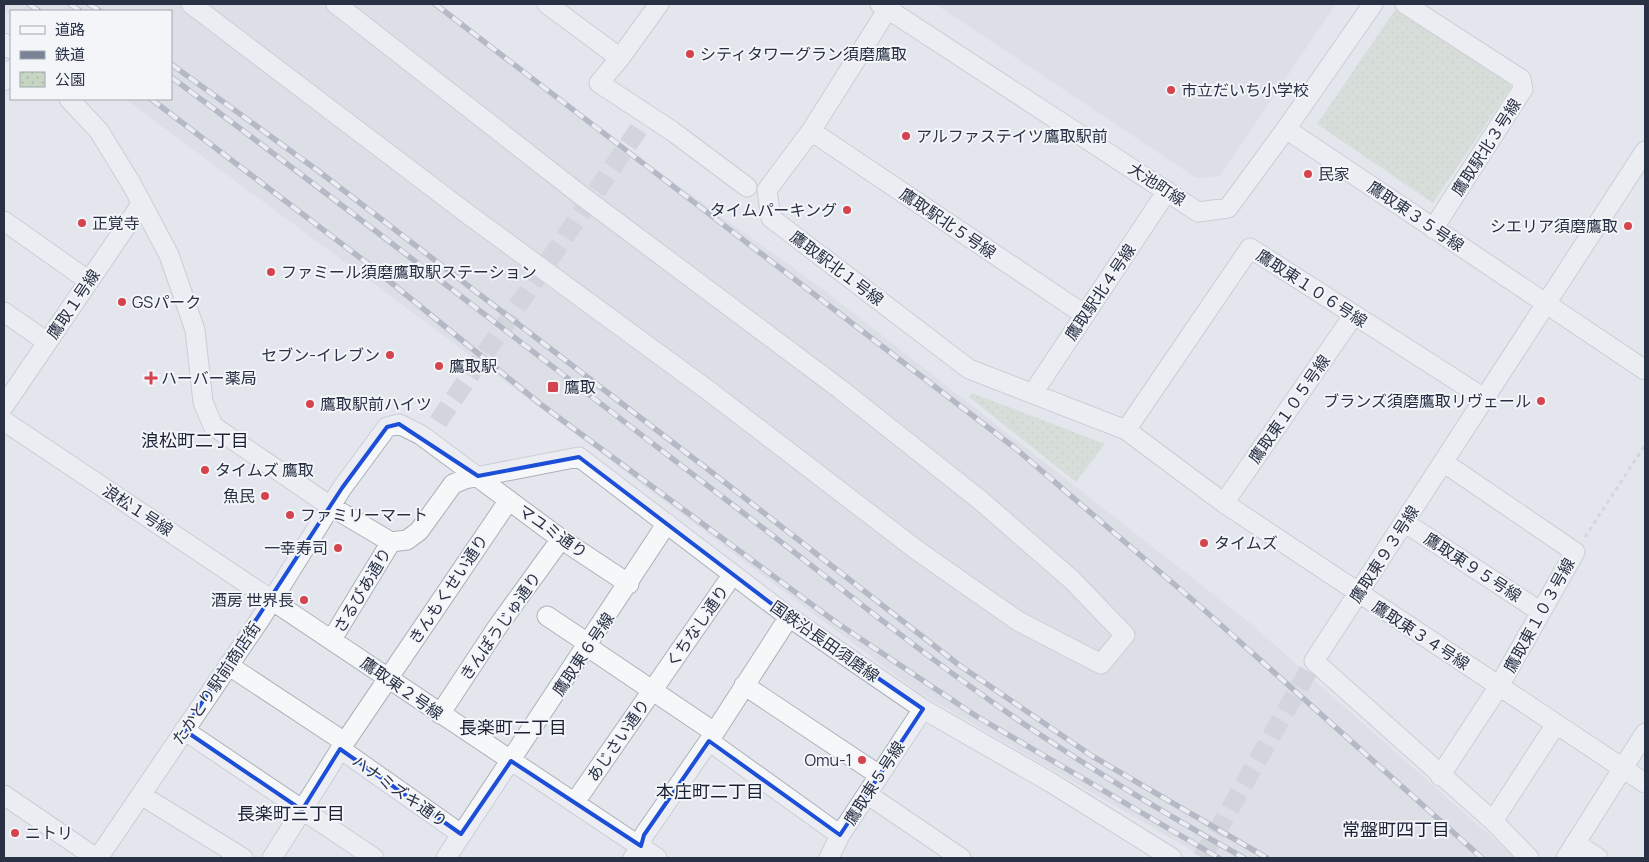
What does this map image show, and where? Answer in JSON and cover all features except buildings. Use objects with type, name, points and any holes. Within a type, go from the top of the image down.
[{"type":"street","points":[[191,4],[461,210],[709,391],[918,551],[1018,621],[1101,664],[1125,635],[1072,580],[980,500],[840,389],[582,196],[336,4]]},
{"type":"street","points":[[547,4],[620,58]]},
{"type":"street","points":[[659,4],[620,58],[599,83],[646,120],[748,187]]},
{"type":"street","name":"大池町線","points":[[886,5],[1198,212],[1228,208],[1286,129],[1373,4]]},
{"type":"street","name":"鷹取駅北３号線","points":[[1405,4],[1521,79],[1523,89],[1433,229]]},
{"type":"street","name":"鷹取駅北１号線","points":[[886,5],[811,130],[767,190],[771,218],[969,369],[1126,430]]},
{"type":"street","points":[[70,100],[99,132],[142,203],[169,255],[195,330],[203,402],[213,426],[330,506],[391,542]]},
{"type":"street","name":"鷹取東３５号線","points":[[1286,129],[1433,229],[1546,302]]},
{"type":"street","name":"鷹取駅北５号線","points":[[811,130],[1085,315]]},
{"type":"street","name":"鷹取東９３号線","points":[[1529,858],[1493,821],[1440,776],[1314,660],[1645,151]]},
{"type":"street","name":"鷹取駅北４号線","points":[[1033,393],[1167,191]]},
{"type":"street","name":"鷹取１号線","points":[[4,406],[142,203]]},
{"type":"street","points":[[4,222],[89,281]]},
{"type":"street","name":"鷹取東１０６号線","points":[[1126,430],[1250,248],[1353,316],[1484,398]]},
{"type":"street","points":[[1546,302],[1645,370]]},
{"type":"street","points":[[4,312],[47,342]]},
{"type":"street","name":"鷹取東１０５号線","points":[[1224,503],[1353,316]]},
{"type":"street","name":"浪松１号線","points":[[4,421],[272,599]]},
{"type":"street","points":[[330,506],[388,427],[399,424],[421,435],[478,476]]},
{"type":"street","name":"鷹取東３４号線","points":[[1126,430],[1224,503],[1358,594],[1645,783]]},
{"type":"street","name":"国鉄沿長田須磨線","points":[[391,542],[407,540],[419,531],[453,484],[464,478],[579,457],[789,617],[923,709],[1050,782],[1172,858]]},
{"type":"street","name":"鷹取東１０３号線","points":[[1440,776],[1499,686],[1575,552],[1443,462]]},
{"type":"street","name":"マユミ通り","points":[[478,476],[561,539],[629,584]]},
{"type":"street","name":"きんもくせい通り","points":[[272,858],[387,678],[508,500]]},
{"type":"street","name":"たかとり駅前商店街","points":[[97,858],[272,599],[330,506]]},
{"type":"street","name":"鷹取東９５号線","points":[[1404,522],[1541,612]]},
{"type":"street","name":"鷹取東６号線","points":[[456,850],[511,760],[629,584],[667,523]]},
{"type":"street","name":"きんぽうじゅ通り","points":[[440,714],[561,539]]},
{"type":"street","name":"さるびあ通り","points":[[332,639],[391,542]]},
{"type":"street","name":"くちなし通り","points":[[657,685],[733,574]]},
{"type":"street","name":"鷹取東２号線","points":[[272,599],[440,714],[575,802],[637,852],[657,858]]},
{"type":"street","points":[[547,616],[588,645],[657,685],[711,736],[840,835]]},
{"type":"street","points":[[637,852],[644,835],[789,617]]},
{"type":"street","name":"ハナミズキ通り","points":[[228,665],[340,739],[346,753],[456,850]]},
{"type":"street","name":"あじさい通り","points":[[575,802],[657,685]]},
{"type":"street","points":[[744,685],[880,775]]},
{"type":"street","name":"鷹取東５号線","points":[[833,856],[840,835],[923,709]]},
{"type":"street","points":[[1493,821],[1556,724]]},
{"type":"street","points":[[184,730],[374,858]]},
{"type":"street","points":[[1598,858],[1571,851],[1645,733]]},
{"type":"street","points":[[867,794],[961,858]]},
{"type":"street","points":[[4,795],[97,858]]},
{"type":"street","points":[[141,795],[243,858]]},
{"type":"path","points":[[1575,552],[1645,445]]},
{"type":"highlighted area","points":[[399,424],[478,476],[579,457],[789,617],[923,709],[840,835],[709,741],[644,835],[641,846],[511,761],[461,834],[340,749],[302,810],[184,730],[342,488],[387,427]]},
{"type":"shaded area","points":[[4,4],[439,4],[622,145],[824,290],[1250,623],[1515,858],[1205,858],[918,692],[126,100],[172,100],[172,10],[10,10],[10,14],[4,10]]},
{"type":"shaded area","name":"市立だいち小学校","points":[[935,4],[1336,4],[1220,176],[1196,178]]},
{"type":"green space","points":[[1397,7],[1512,86],[1433,203],[1317,124]]},
{"type":"green space","points":[[972,393],[1105,444],[1076,482],[969,397]]},
{"type":"tunnel","points":[[438,422],[643,123]]},
{"type":"tunnel","points":[[1202,858],[1314,661]]},
{"type":"railway","points":[[29,4],[38,10]]},
{"type":"railway","points":[[70,4],[79,10]]},
{"type":"railway","points":[[89,4],[98,10]]},
{"type":"railway","points":[[435,4],[1015,448],[1202,608],[1482,858]]},
{"type":"railway","points":[[172,65],[317,170],[714,474],[959,665],[1092,756],[1267,858]]},
{"type":"railway","points":[[172,78],[381,235],[876,616],[989,700],[1080,761],[1244,858]]},
{"type":"railway","points":[[152,100],[367,263],[539,403],[837,623],[976,716],[1219,858]]},
{"type":"place","name":"シティタワーグラン須磨鷹取","points":[[690,54]]},
{"type":"place","name":"市立だいち小学校","points":[[1171,90]]},
{"type":"place","name":"アルファステイツ鷹取駅前","points":[[906,136]]},
{"type":"place","name":"民家","points":[[1308,174]]},
{"type":"place","name":"タイムパーキング","points":[[847,210]]},
{"type":"place","name":"正覚寺","points":[[82,223]]},
{"type":"place","name":"シエリア須磨鷹取","points":[[1628,226]]},
{"type":"place","name":"ファミール須磨鷹取駅ステーション","points":[[271,272]]},
{"type":"place","name":"GSパーク","points":[[122,302]]},
{"type":"place","name":"セブン-イレブン","points":[[390,355]]},
{"type":"place","name":"鷹取駅","points":[[439,366]]},
{"type":"place","name":"ハーバー薬局","points":[[151,378]]},
{"type":"place","name":"鷹取","points":[[553,387]]},
{"type":"place","name":"ブランズ須磨鷹取リヴェール","points":[[1541,401]]},
{"type":"place","name":"鷹取駅前ハイツ","points":[[310,404]]},
{"type":"place","name":"タイムズ 鷹取","points":[[205,470]]},
{"type":"place","name":"魚民","points":[[265,496]]},
{"type":"place","name":"ファミリーマート","points":[[290,515]]},
{"type":"place","name":"タイムズ","points":[[1204,543]]},
{"type":"place","name":"一幸寿司","points":[[338,548]]},
{"type":"place","name":"酒房 世界長","points":[[304,600]]},
{"type":"place","name":"Omu-1","points":[[862,760]]},
{"type":"place","name":"ニトリ","points":[[15,833]]},
{"type":"district","name":"浪松町二丁目","points":[[195,440]]},
{"type":"district","name":"長楽町二丁目","points":[[513,727]]},
{"type":"district","name":"本庄町二丁目","points":[[710,791]]},
{"type":"district","name":"長楽町三丁目","points":[[291,813]]},
{"type":"district","name":"常盤町四丁目","points":[[1396,829]]}]
